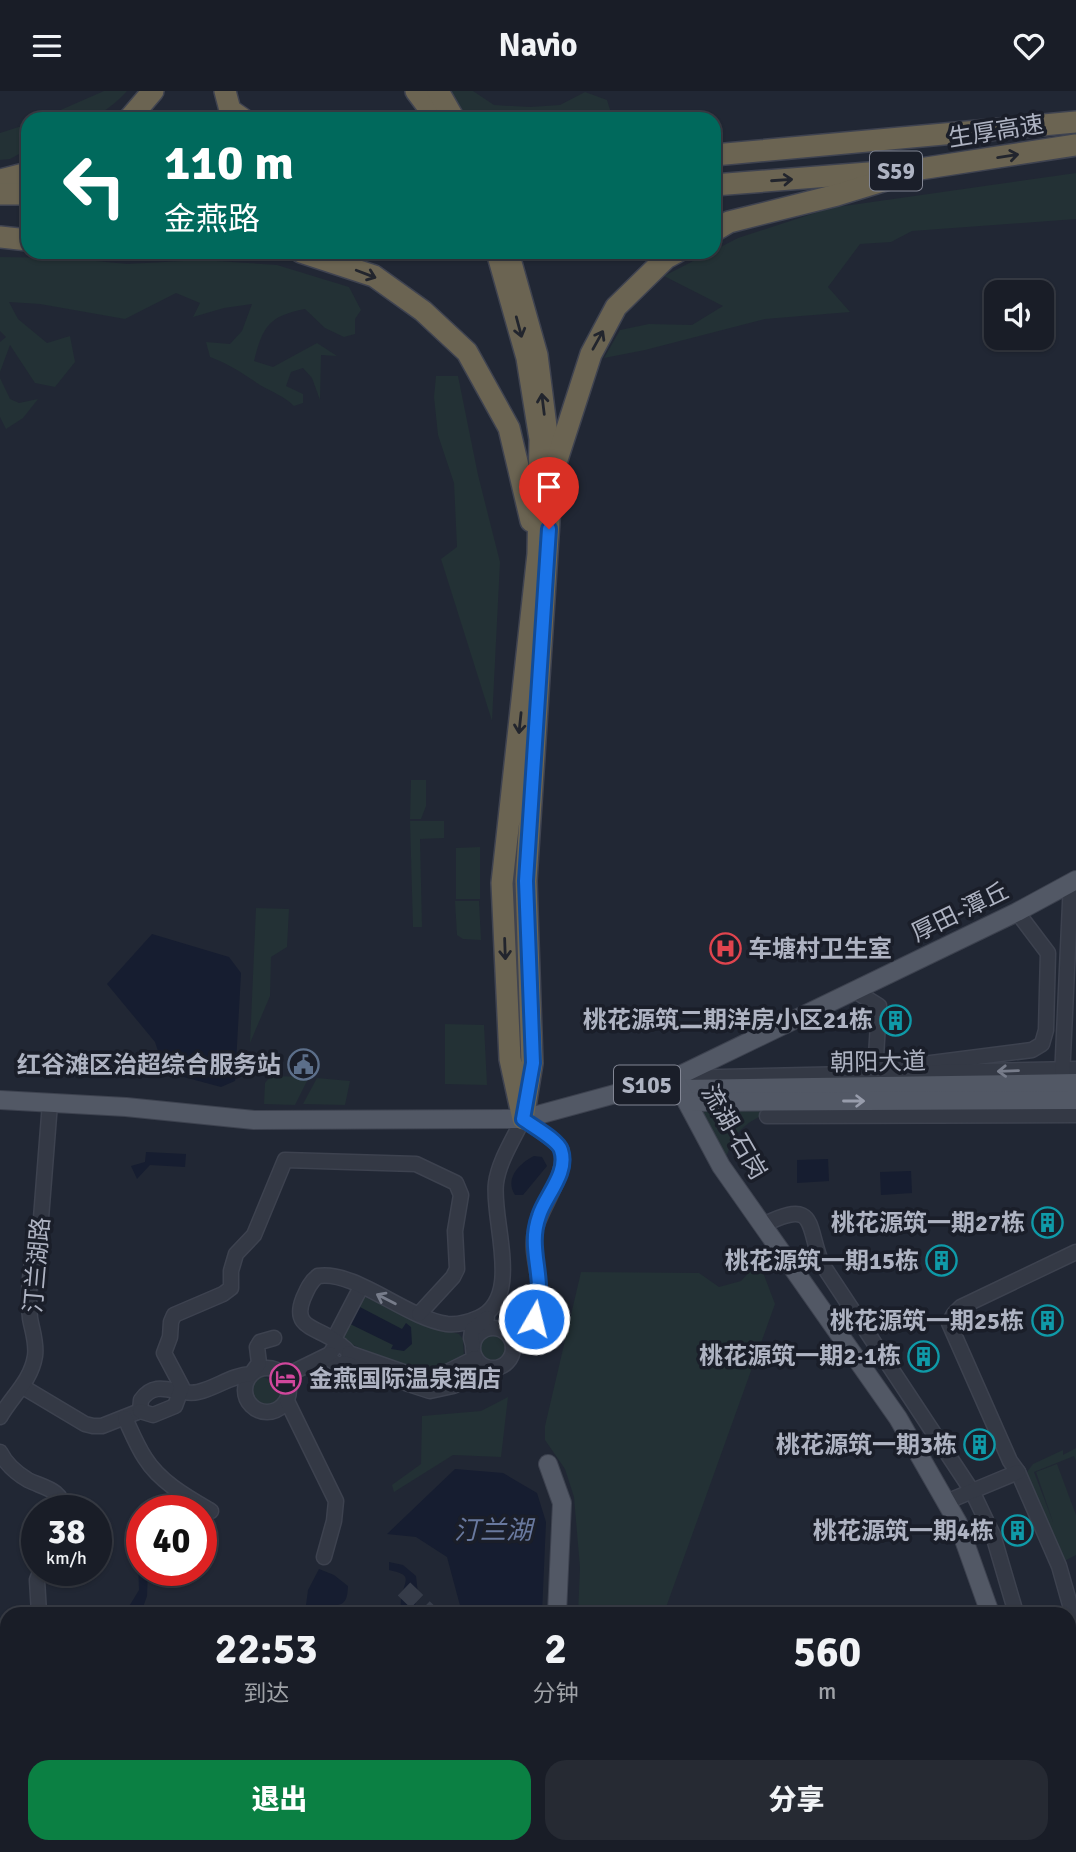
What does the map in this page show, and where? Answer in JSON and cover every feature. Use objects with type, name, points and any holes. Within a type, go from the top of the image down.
[{"type":"highway","points":[[135,112],[153,91]]},
{"type":"highway","points":[[225,91],[233,112]]},
{"type":"highway","points":[[416,91],[431,112]]},
{"type":"highway","points":[[438,91],[450,112]]},
{"type":"highway","name":"生厚高速","points":[[721,154],[1076,122]]},
{"type":"highway","points":[[721,143],[918,137]]},
{"type":"highway","name":"生厚高速","points":[[721,184],[920,169],[1076,145]]},
{"type":"highway","points":[[721,227],[729,222],[837,195],[920,169]]},
{"type":"highway","points":[[0,180],[21,175]]},
{"type":"highway","points":[[0,194],[21,194]]},
{"type":"highway","points":[[0,226],[21,225]]},
{"type":"highway","points":[[0,237],[21,239]]},
{"type":"highway","points":[[322,259],[374,276],[423,311],[467,352],[509,428],[538,554]]},
{"type":"highway","points":[[505,259],[527,358],[540,439],[538,554],[502,883],[510,1059],[523,1119]]},
{"type":"highway","points":[[505,259],[537,355],[552,474],[526,881],[533,1063],[523,1119]]},
{"type":"highway","points":[[552,474],[591,354],[616,307],[665,259]]},
{"type":"main road","name":"厚田-潭丘","points":[[681,1090],[855,991],[1017,912],[1073,881]]},
{"type":"main road","name":"朝阳大道","points":[[681,1090],[960,1072],[1069,1076]]},
{"type":"main road","name":"流湖-石岗","points":[[0,1100],[125,1107],[254,1120],[523,1119],[681,1090],[721,1166],[898,1418],[958,1523],[988,1607]]},
{"type":"main road","name":"朝阳大道","points":[[681,1090],[1076,1100]]},
{"type":"main road","points":[[548,1464],[562,1503],[557,1607]]},
{"type":"street","points":[[1069,1076],[1073,881]]},
{"type":"street","points":[[855,991],[879,1006],[876,1057],[884,1064],[960,1072],[1032,1050],[1042,1044],[1046,1030],[1048,954],[1017,912]]},
{"type":"street","name":"汀兰湖路","points":[[0,1417],[23,1387],[35,1356],[30,1289],[40,1231],[50,1103]]},
{"type":"street","points":[[767,1116],[1076,1115]]},
{"type":"street","points":[[444,1323],[468,1322],[482,1317],[495,1302],[504,1262],[495,1199],[496,1182],[523,1119]]},
{"type":"street","points":[[491,1369],[479,1363],[465,1330],[419,1314],[338,1275],[327,1275],[313,1280],[300,1307],[299,1317],[302,1322],[335,1348],[430,1391],[453,1387],[504,1365],[509,1360],[512,1343],[527,1319],[532,1290],[527,1253],[528,1235],[557,1163],[552,1147],[523,1119]]},
{"type":"street","points":[[473,1347],[472,1330],[505,1299],[509,1269],[499,1203],[502,1177],[523,1119]]},
{"type":"street","points":[[23,1387],[93,1426],[102,1426],[140,1412],[153,1415],[175,1406],[181,1392],[180,1381],[164,1353],[174,1315],[231,1288],[231,1271],[236,1254],[254,1234],[285,1160],[416,1164],[456,1184],[461,1195],[455,1231],[457,1269],[453,1277],[419,1314]]},
{"type":"street","points":[[763,1225],[783,1215],[794,1213],[808,1220],[822,1264],[972,1491],[993,1535],[1015,1607]]},
{"type":"street","points":[[1071,1607],[1059,1566],[949,1323],[961,1307],[1076,1252]]},
{"type":"street","points":[[286,1379],[335,1348],[359,1286]]},
{"type":"street","points":[[335,1348],[418,1377],[430,1378],[473,1347],[479,1333],[491,1328],[503,1331],[512,1343]]},
{"type":"street","points":[[140,1412],[141,1400],[153,1389],[198,1392],[238,1374],[251,1374],[265,1368],[272,1368],[286,1379],[289,1388],[282,1407],[268,1413],[253,1408],[245,1395],[247,1380],[251,1374],[259,1363],[257,1347],[260,1342],[274,1338]]},
{"type":"street","points":[[286,1401],[336,1501],[334,1521],[324,1556]]},
{"type":"street","points":[[125,1417],[144,1458],[154,1471],[183,1495]]},
{"type":"street","points":[[0,1452],[11,1468],[20,1475],[52,1489],[59,1495]]},
{"type":"street","points":[[946,1502],[1018,1472]]},
{"type":"street","points":[[37,1586],[39,1607]]},
{"type":"shaded area","points":[[104,91],[127,91],[102,112],[56,112]]},
{"type":"shaded area","points":[[448,91],[473,91],[494,105],[530,107],[560,105],[585,92],[607,100],[611,112],[464,112]]},
{"type":"shaded area","points":[[21,126],[21,153],[10,159],[0,160],[0,133]]},
{"type":"shaded area","points":[[1076,173],[1076,219],[912,231],[891,242],[860,244],[828,287],[850,312],[765,319],[604,358],[620,330],[649,324],[692,325],[723,306],[664,276],[697,259],[721,259],[721,247],[738,238],[830,208]]},
{"type":"shaded area","points":[[0,257],[76,259],[127,264],[201,260],[277,265],[349,287],[361,310],[355,319],[355,334],[344,337],[325,328],[305,309],[283,315],[269,324],[254,361],[273,367],[317,343],[337,356],[321,355],[320,400],[312,378],[303,368],[291,372],[286,386],[303,394],[303,403],[294,406],[210,357],[206,342],[230,344],[242,331],[252,304],[224,308],[193,317],[200,303],[176,293],[125,319],[40,304],[9,302],[18,319],[47,343],[70,336],[75,362],[55,387],[35,383],[10,345],[0,372],[0,342],[6,337],[0,331]]},
{"type":"shaded area","points":[[436,376],[458,376],[478,475],[500,562],[492,721],[441,559],[457,547],[454,483],[438,435],[434,397]]},
{"type":"shaded area","points":[[0,378],[10,399],[19,403],[38,399],[23,418],[6,429],[0,417]]},
{"type":"shaded area","points":[[411,780],[426,780],[426,806],[421,819],[410,819]]},
{"type":"shaded area","points":[[410,821],[444,821],[444,838],[420,839],[422,927],[413,927]]},
{"type":"shaded area","points":[[480,847],[480,899],[456,899],[456,848]]},
{"type":"shaded area","points":[[455,901],[479,901],[481,940],[463,939],[457,935]]},
{"type":"shaded area","points":[[256,908],[289,909],[287,947],[271,957],[270,996],[250,1043]]},
{"type":"shaded area","points":[[445,1024],[484,1025],[487,1085],[445,1084]]},
{"type":"shaded area","points":[[270,1077],[309,1077],[295,1105],[264,1104],[265,1083]]},
{"type":"shaded area","points":[[317,1078],[350,1081],[345,1105],[303,1104]]},
{"type":"shaded area","points":[[761,1106],[761,1116],[739,1132],[727,1155],[721,1154],[701,1119],[704,1107]]},
{"type":"shaded area","points":[[759,1262],[775,1304],[666,1607],[578,1607],[580,1568],[574,1497],[565,1469],[545,1440],[545,1426],[581,1272],[699,1273],[719,1287],[741,1281]]},
{"type":"shaded area","points":[[365,1297],[422,1323],[459,1334],[463,1339],[464,1358],[443,1371],[417,1371],[353,1345],[345,1339],[342,1332],[360,1299]]},
{"type":"shaded area","points":[[492,1332],[504,1337],[509,1349],[504,1361],[492,1366],[480,1361],[475,1349],[480,1337]]},
{"type":"shaded area","points":[[261,1376],[273,1381],[280,1395],[274,1404],[260,1409],[249,1383]]},
{"type":"shaded area","points":[[508,1397],[501,1457],[453,1455],[394,1492],[392,1485],[421,1464],[422,1416],[481,1411]]},
{"type":"shaded area","points":[[1076,1448],[1076,1461],[1074,1456],[1034,1472],[1053,1522],[1036,1472],[1057,1464],[1076,1515],[1076,1555],[1060,1563],[1027,1472],[1033,1464],[1063,1450],[1063,1455]]},
{"type":"water","points":[[152,934],[229,957],[241,973],[235,1081],[221,1087],[165,1072],[155,1042],[107,984]]},
{"type":"water","points":[[146,1152],[186,1154],[185,1167],[150,1165],[137,1179],[131,1166],[145,1162]]},
{"type":"water","points":[[534,1156],[542,1157],[547,1166],[523,1195],[515,1195],[512,1177],[519,1167]]},
{"type":"water","points":[[828,1159],[829,1181],[797,1183],[797,1160]]},
{"type":"water","points":[[911,1171],[912,1193],[881,1195],[880,1172]]},
{"type":"water","points":[[358,1306],[402,1329],[406,1323],[411,1327],[412,1344],[404,1351],[391,1349],[393,1345],[350,1324]]},
{"type":"water","name":"汀兰湖","points":[[455,1469],[503,1473],[537,1493],[546,1522],[542,1607],[460,1607],[447,1557],[416,1537],[387,1534]]},
{"type":"water","points":[[389,1562],[403,1565],[416,1576],[418,1594],[415,1607],[401,1607],[406,1578],[389,1570]]},
{"type":"water","points":[[319,1569],[334,1575],[348,1586],[344,1602],[326,1607],[306,1607],[308,1590]]},
{"type":"water","points":[[139,1586],[147,1586],[143,1607],[129,1607]]},
{"type":"tunnel","points":[[404,1589],[423,1607]]},
{"type":"place","name":"车塘村卫生室","points":[[725,949]]},
{"type":"place","name":"桃花源筑二期洋房小区21栋","points":[[896,1020]]},
{"type":"place","name":"红谷滩区治超综合服务站","points":[[304,1065]]},
{"type":"place","name":"桃花源筑一期27栋","points":[[1048,1223]]},
{"type":"place","name":"桃花源筑一期15栋","points":[[942,1261]]},
{"type":"place","name":"桃花源筑一期25栋","points":[[1047,1321]]},
{"type":"place","name":"桃花源筑一期2·1栋","points":[[924,1356]]},
{"type":"place","name":"金燕国际温泉酒店","points":[[286,1379]]},
{"type":"place","name":"桃花源筑一期3栋","points":[[980,1445]]},
{"type":"place","name":"桃花源筑一期4栋","points":[[1017,1531]]},
{"type":"route","points":[[534,1319],[539,1286],[533,1246],[534,1234],[539,1215],[560,1172],[562,1162],[561,1150],[556,1143],[523,1119],[533,1063],[526,881],[549,529]]}]
